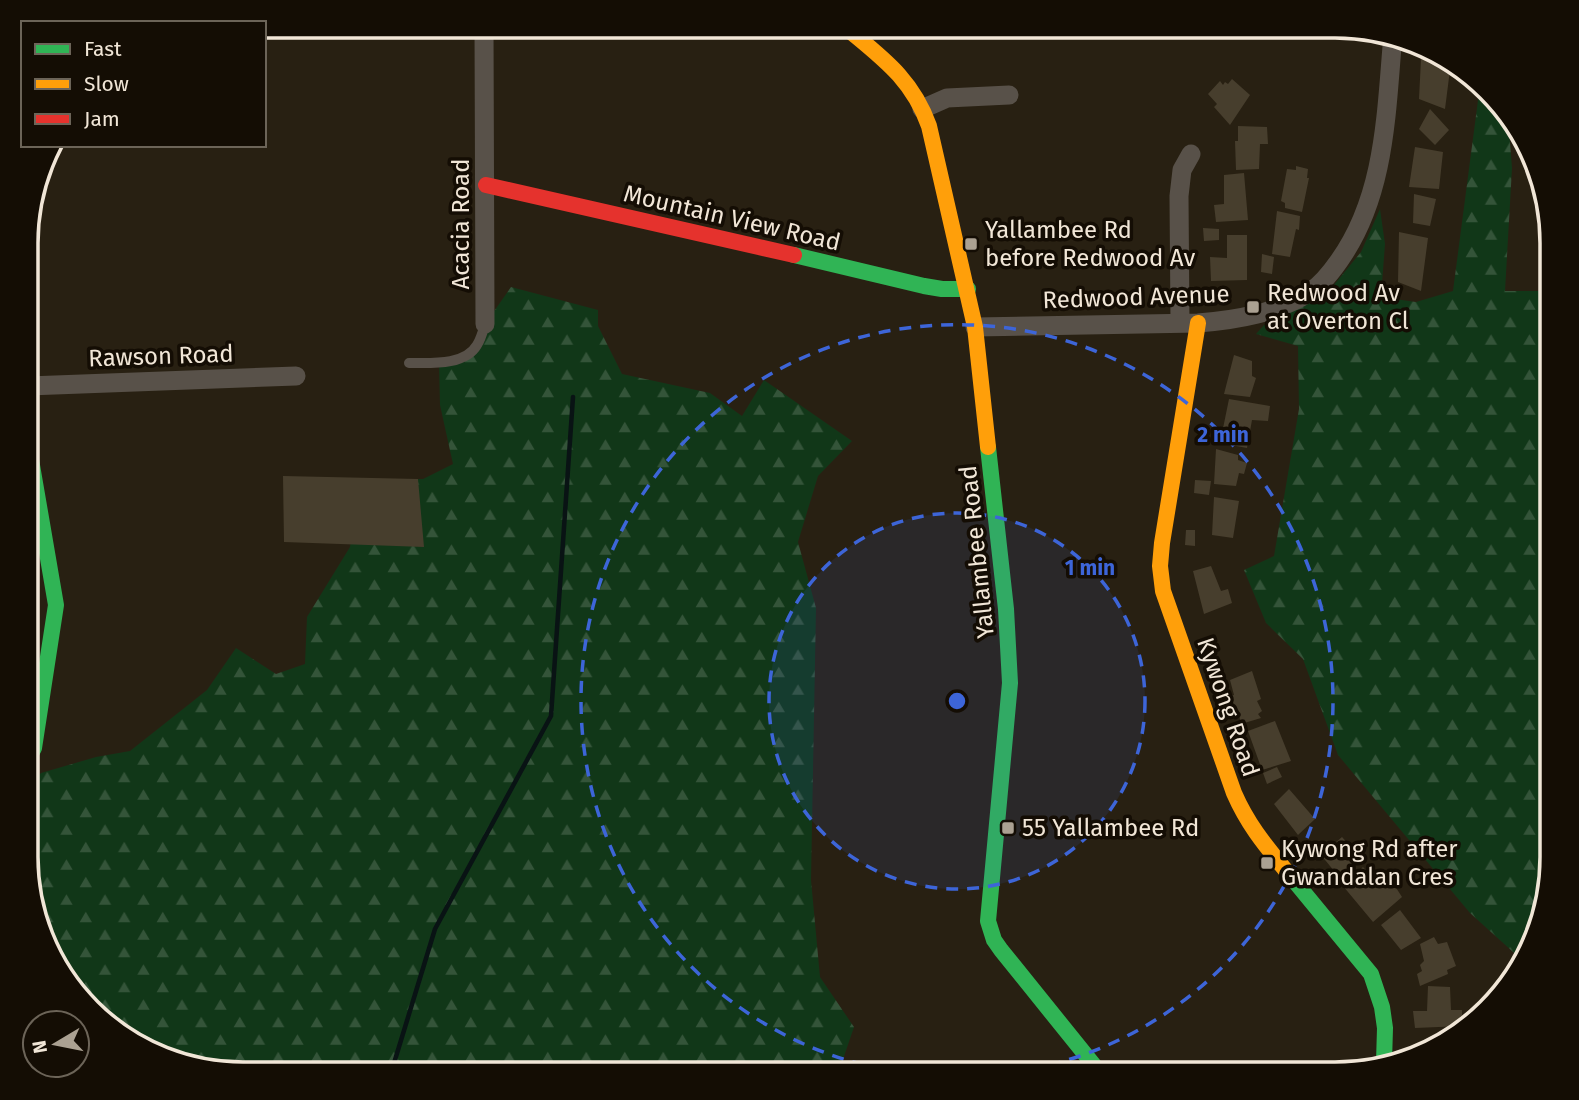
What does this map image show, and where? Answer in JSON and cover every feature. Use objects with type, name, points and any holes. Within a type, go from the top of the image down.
[{"type":"street","name":"Acacia Road","points":[[484,39],[485,324]]},
{"type":"street","name":"Yallambee Road","points":[[859,39],[898,74],[915,95],[922,109],[929,127],[975,327],[1004,595],[1010,682],[988,921],[994,940],[1001,950],[1091,1062]]},
{"type":"street","name":"Redwood Avenue","points":[[975,327],[1189,323],[1245,317],[1290,303],[1313,290],[1346,251],[1368,206],[1384,136],[1392,46]]},
{"type":"street","points":[[922,109],[947,98],[1009,95]]},
{"type":"street","points":[[1189,323],[1180,182],[1182,170],[1191,153]]},
{"type":"street","name":"Mountain View Road","points":[[485,185],[924,286],[968,289]]},
{"type":"street","name":"Kywong Road","points":[[1189,323],[1162,543],[1160,566],[1163,590],[1244,816],[1258,837],[1371,974],[1384,1010],[1384,1056]]},
{"type":"street","name":"Rawson Road","points":[[38,386],[296,376]]},
{"type":"street","points":[[38,503],[56,605],[39,708]]},
{"type":"lane","name":"Acacia Road","points":[[409,363],[439,363],[468,355],[477,345],[485,324]]},
{"type":"green space","points":[[1479,96],[1509,135],[1512,168],[1505,291],[1540,291],[1540,870],[1530,923],[1515,954],[1470,913],[1338,755],[1303,659],[1266,623],[1244,570],[1274,556],[1299,409],[1298,346],[1256,334],[1264,325],[1329,291],[1361,252],[1380,209],[1385,244],[1381,297],[1416,302],[1453,291]]},
{"type":"green space","points":[[511,287],[598,310],[598,326],[622,374],[710,393],[742,416],[764,380],[852,441],[818,476],[798,542],[816,608],[811,880],[820,977],[854,1027],[842,1062],[230,1061],[203,1058],[177,1051],[141,1034],[98,1002],[73,971],[54,935],[42,897],[39,870],[39,775],[96,757],[130,751],[207,690],[236,648],[276,674],[305,664],[307,617],[350,547],[362,480],[423,479],[453,464],[440,405],[439,363],[469,355],[485,324]]},
{"type":"building","points":[[1421,59],[1449,74],[1445,109],[1419,99]]},
{"type":"building","points":[[1232,79],[1250,95],[1230,125],[1214,107],[1217,104],[1208,94],[1220,81],[1223,85]]},
{"type":"building","points":[[1430,109],[1449,130],[1435,145],[1419,129]]},
{"type":"building","points":[[1238,126],[1267,127],[1268,144],[1260,144],[1259,169],[1236,170],[1235,141],[1238,141]]},
{"type":"building","points":[[1415,147],[1443,152],[1439,189],[1409,187]]},
{"type":"building","points":[[1296,166],[1308,169],[1309,178],[1302,212],[1285,208],[1285,203],[1281,201],[1287,169],[1296,170]]},
{"type":"building","points":[[1244,173],[1248,220],[1216,222],[1214,205],[1224,204],[1224,175]]},
{"type":"building","points":[[1414,194],[1436,199],[1430,226],[1413,223]]},
{"type":"building","points":[[1277,211],[1300,216],[1299,230],[1296,229],[1290,257],[1272,254]]},
{"type":"building","points":[[1203,228],[1219,229],[1219,240],[1204,241]]},
{"type":"building","points":[[1399,232],[1428,238],[1421,291],[1398,282]]},
{"type":"building","points":[[1227,235],[1247,235],[1247,280],[1211,281],[1210,257],[1227,258]]},
{"type":"building","points":[[1262,254],[1274,257],[1272,274],[1261,272]]},
{"type":"building","points":[[1234,355],[1252,361],[1252,376],[1256,378],[1250,397],[1224,394]]},
{"type":"building","points":[[1229,399],[1270,406],[1268,421],[1252,420],[1247,448],[1220,443]]},
{"type":"building","points":[[1216,449],[1238,455],[1238,460],[1247,463],[1244,474],[1239,473],[1236,486],[1214,484]]},
{"type":"building","points":[[283,476],[418,479],[424,547],[284,542]]},
{"type":"building","points":[[1195,480],[1211,481],[1209,495],[1194,493]]},
{"type":"building","points":[[1214,497],[1239,501],[1233,538],[1212,535]]},
{"type":"building","points":[[1186,530],[1195,530],[1195,546],[1185,545]]},
{"type":"building","points":[[1211,566],[1221,591],[1228,589],[1232,603],[1204,614],[1193,571]]},
{"type":"building","points":[[1252,671],[1261,699],[1257,701],[1262,711],[1258,714],[1261,718],[1241,724],[1238,710],[1231,711],[1226,697],[1234,695],[1230,680]]},
{"type":"building","points":[[1275,721],[1291,761],[1262,770],[1248,731]]},
{"type":"building","points":[[1277,767],[1282,777],[1267,784],[1263,773]]},
{"type":"building","points":[[1289,789],[1315,819],[1298,835],[1274,804]]},
{"type":"building","points":[[1342,837],[1360,857],[1339,877],[1321,855]]},
{"type":"building","points":[[1363,867],[1374,880],[1384,869],[1402,897],[1373,922],[1343,886]]},
{"type":"building","points":[[1400,910],[1421,938],[1401,950],[1381,925]]},
{"type":"building","points":[[1434,937],[1438,944],[1447,942],[1456,966],[1447,970],[1448,974],[1420,986],[1417,974],[1422,971],[1420,965],[1424,961],[1420,944]]},
{"type":"building","points":[[1428,986],[1450,987],[1451,1010],[1462,1010],[1462,1018],[1451,1026],[1415,1028],[1413,1011],[1427,1011]]},
{"type":"waterway","points":[[395,1061],[435,929],[551,716],[573,397]]},
{"type":"traffic: fast","points":[[794,255],[924,286],[968,289]]},
{"type":"traffic: fast","points":[[988,447],[1006,609],[1010,683],[988,921],[994,940],[1001,950],[1091,1062]]},
{"type":"traffic: fast","points":[[38,503],[56,605],[39,717]]},
{"type":"traffic: fast","points":[[1287,872],[1371,974],[1382,1007],[1384,1056]]},
{"type":"traffic: slow","points":[[859,39],[904,81],[914,94],[929,126],[975,327],[988,447]]},
{"type":"traffic: slow","points":[[1198,323],[1162,543],[1160,566],[1163,591],[1234,793],[1251,825],[1287,872]]},
{"type":"traffic: jam","points":[[486,185],[794,255]]},
{"type":"place","name":"Yallambee Rd before Redwood Av","points":[[971,244]]},
{"type":"place","name":"Redwood Av at Overton Cl","points":[[1253,307]]},
{"type":"place","name":"55 Yallambee Rd","points":[[1008,828]]},
{"type":"place","name":"Kywong Rd after Gwandalan Cres","points":[[1267,863]]}]
